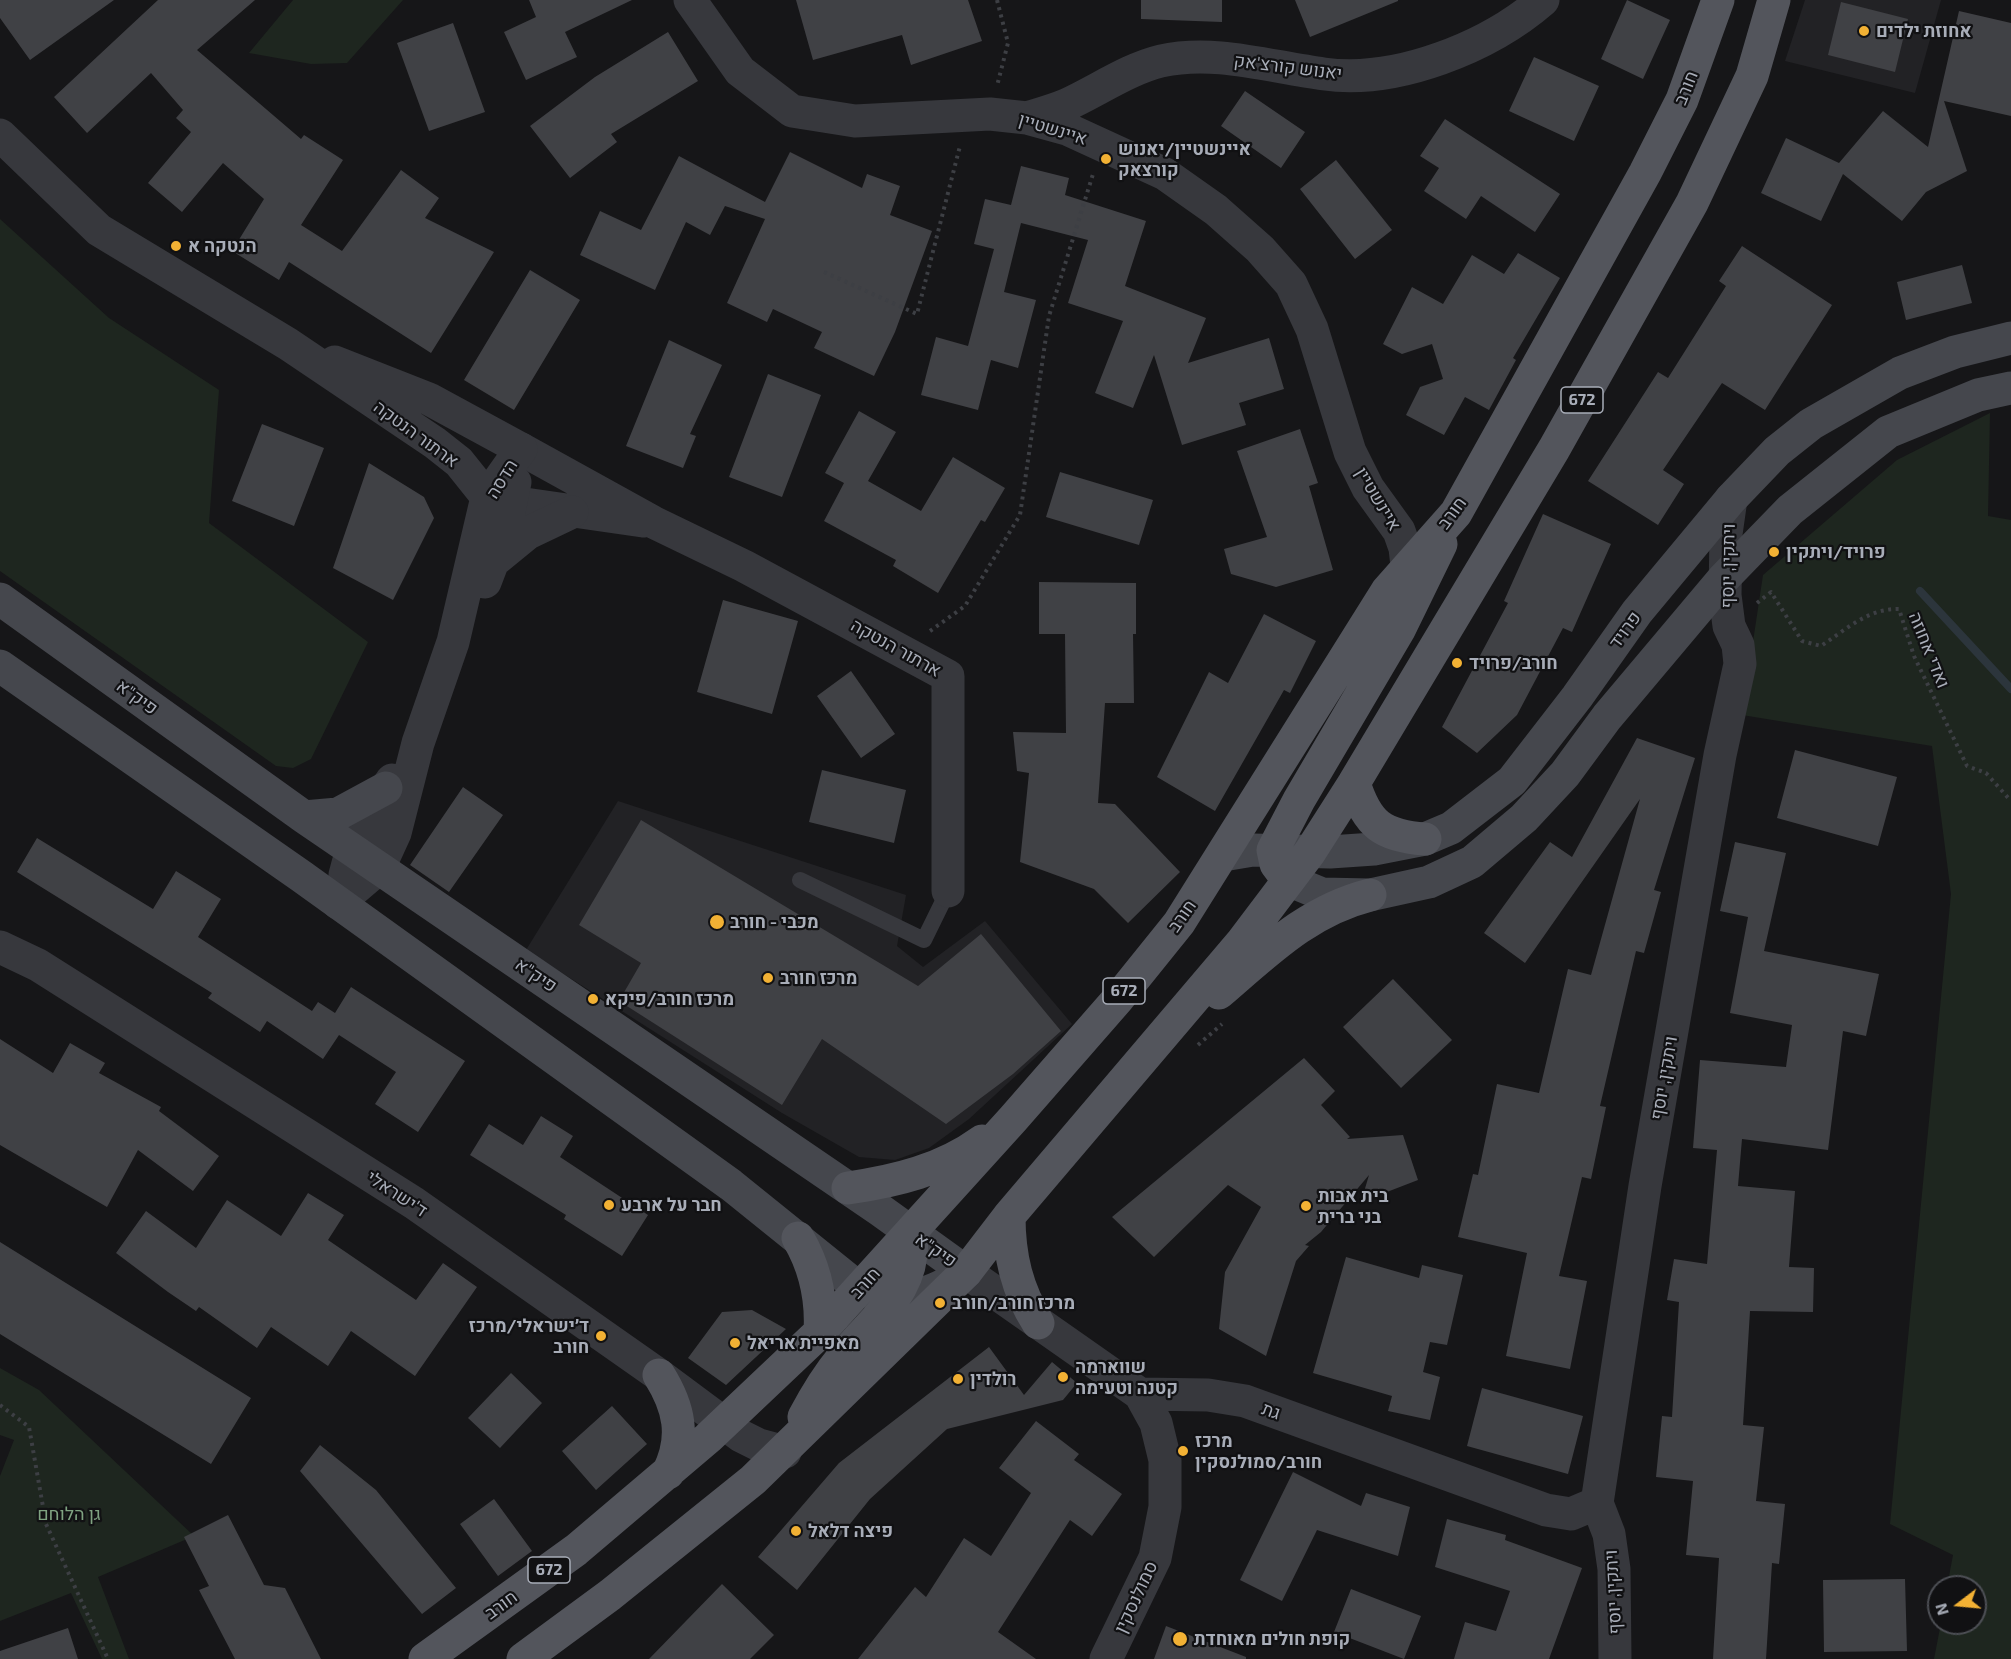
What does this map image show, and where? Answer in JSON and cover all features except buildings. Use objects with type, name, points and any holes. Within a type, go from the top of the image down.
[{"type":"main road","name":"חורב","points":[[425,1659],[576,1550],[724,1424],[820,1332],[1013,1119],[1117,1000],[1179,923],[1381,601],[1407,566],[1456,513],[1672,121],[1682,100],[1718,0]]},
{"type":"main road","name":"672","points":[[523,1659],[610,1595],[785,1452],[966,1272],[1009,1216],[1152,1050],[1310,852],[1354,783],[1554,449],[1692,203],[1752,76],[1774,0]]},
{"type":"main road","name":"פרויד","points":[[1223,855],[1253,850],[1310,852],[1374,849],[1425,839],[1451,828],[1512,781],[1577,697],[1637,612],[1731,499],[1777,451],[1811,424],[1900,373],[1955,352],[2011,338]]},
{"type":"main road","points":[[1152,1050],[1299,926],[1333,907],[1370,895],[1429,882],[1472,862],[1524,818],[1565,774],[1607,717],[1724,578],[1790,510],[1888,432],[1978,395],[2011,388]]},
{"type":"main road","points":[[1370,895],[1322,894],[1288,880],[1276,864],[1273,850],[1299,800],[1399,630],[1456,513]]},
{"type":"main road","name":"פיק\"א","points":[[0,599],[304,817],[848,1188],[966,1272],[925,1293],[896,1298],[860,1288],[731,1185],[338,903],[0,666]]},
{"type":"main road","points":[[1354,783],[1367,814],[1384,830],[1399,836],[1425,839]]},
{"type":"main road","points":[[304,817],[338,814],[386,788]]},
{"type":"main road","points":[[848,1188],[896,1180],[934,1167],[978,1144],[1013,1119]]},
{"type":"main road","points":[[1009,1216],[1013,1267],[1027,1305],[1038,1323]]},
{"type":"main road","points":[[785,1452],[820,1388],[840,1360],[896,1298],[911,1260],[911,1232]]},
{"type":"main road","points":[[798,1238],[814,1274],[819,1299],[820,1332]]},
{"type":"main road","points":[[659,1375],[675,1405],[678,1418],[678,1449],[669,1473]]},
{"type":"street","name":"איינשטיין","points":[[690,0],[740,71],[792,111],[855,121],[979,115],[1027,118],[1067,129],[1165,174],[1216,210],[1260,249],[1292,284],[1312,329],[1350,452],[1368,488],[1399,531],[1405,548],[1407,566]]},
{"type":"street","name":"יאנוש קורצ'אק","points":[[1027,118],[1065,105],[1128,74],[1161,61],[1209,56],[1327,75],[1364,75],[1402,69],[1455,53],[1500,32],[1543,0]]},
{"type":"street","name":"ארתור הנטקה","points":[[0,135],[99,231],[288,344],[435,443],[499,500],[652,522]]},
{"type":"street","name":"ארתור הנטקה","points":[[288,344],[429,399],[652,522],[744,566],[948,676],[948,891]]},
{"type":"street","name":"הדסה","points":[[338,903],[379,868],[395,833],[418,744],[499,500],[521,449]]},
{"type":"street","name":"ויתקין, יוסף","points":[[1615,1659],[1614,1569],[1609,1534],[1597,1503],[1647,1175],[1720,755],[1740,664],[1738,645],[1729,626],[1724,578],[1731,499]]},
{"type":"street","name":"הדסה","points":[[453,642],[495,560],[499,500]]},
{"type":"street","points":[[495,560],[528,533],[572,512]]},
{"type":"street","name":"הדסה","points":[[338,903],[351,849],[386,788],[418,744]]},
{"type":"street","name":"ד'ישראלי","points":[[0,947],[38,965],[414,1203],[659,1375],[724,1424],[759,1445],[785,1452]]},
{"type":"street","points":[[966,1272],[1140,1394]]},
{"type":"street","name":"גת","points":[[1140,1394],[1208,1395],[1245,1401],[1546,1510],[1571,1514],[1597,1503]]},
{"type":"street","name":"סמולנסקין","points":[[1106,1659],[1155,1558],[1165,1507],[1165,1460],[1156,1423],[1140,1394]]},
{"type":"lane","points":[[800,880],[924,940],[948,891]]},
{"type":"path","points":[[824,272],[917,314],[979,115],[1008,43],[997,0]]},
{"type":"path","points":[[903,650],[965,606],[1020,515],[1049,316],[1102,145]]},
{"type":"path","name":"ואדי אחוזה","points":[[1772,592],[1802,641],[1821,646],[1866,616],[1885,609],[1899,609],[1914,656],[1968,766],[1986,773],[2011,801]]},
{"type":"path","points":[[0,1405],[29,1427],[46,1524],[108,1659]]},
{"type":"shaded area","name":"אחוזת ילדים","points":[[1805,0],[1941,0],[1915,93],[1785,61]]},
{"type":"shaded area","name":"מרכז חורב","points":[[618,801],[906,895],[897,946],[923,967],[985,921],[1072,1024],[969,1119],[929,1148],[895,1160],[859,1157],[782,1113],[526,950]]},
{"type":"green space","points":[[293,0],[403,0],[347,63],[311,64],[249,53]]},
{"type":"green space","points":[[0,219],[109,318],[219,390],[209,523],[368,642],[311,759],[293,768],[276,766],[0,571]]},
{"type":"green space","points":[[1990,413],[1988,516],[2011,520],[2011,1659],[1934,1659],[1939,1635],[1987,1635],[1987,1575],[1949,1575],[1953,1555],[1890,1524],[1951,894],[1932,746],[1742,715],[1763,575],[1897,460]]},
{"type":"green space","name":"גן הלוחם","points":[[0,1368],[39,1390],[194,1536],[98,1577],[129,1659],[102,1659],[71,1593],[0,1621],[0,1476],[14,1440],[0,1435]]},
{"type":"waterway","points":[[1920,591],[2011,689]]},
{"type":"place","name":"אחוזת ילדים","points":[[1864,31]]},
{"type":"place","name":"איינשטיין/יאנוש קורצאק","points":[[1106,159]]},
{"type":"place","name":"הנטקה א","points":[[176,246]]},
{"type":"place","name":"פרויד/ויתקין","points":[[1774,552]]},
{"type":"place","name":"חורב/פרויד","points":[[1457,663]]},
{"type":"place","name":"מכבי - חורב","points":[[717,922]]},
{"type":"place","name":"מרכז חורב","points":[[768,978]]},
{"type":"place","name":"מרכז חורב/פיקא","points":[[593,999]]},
{"type":"place","name":"חבר על ארבע","points":[[609,1205]]},
{"type":"place","name":"בית אבות בני ברית","points":[[1306,1206]]},
{"type":"place","name":"מרכז חורב/חורב","points":[[940,1303]]},
{"type":"place","name":"ד׳ישראלי/מרכז חורב","points":[[601,1336]]},
{"type":"place","name":"מאפיית אריאל","points":[[735,1343]]},
{"type":"place","name":"שווארמה קטנה וטעימה","points":[[1063,1377]]},
{"type":"place","name":"רולדין","points":[[958,1379]]},
{"type":"place","name":"מרכז חורב/סמולנסקין","points":[[1183,1451]]},
{"type":"place","name":"פיצה דלאל","points":[[796,1531]]},
{"type":"place","name":"קופת חולים מאוחדת","points":[[1180,1639]]}]
